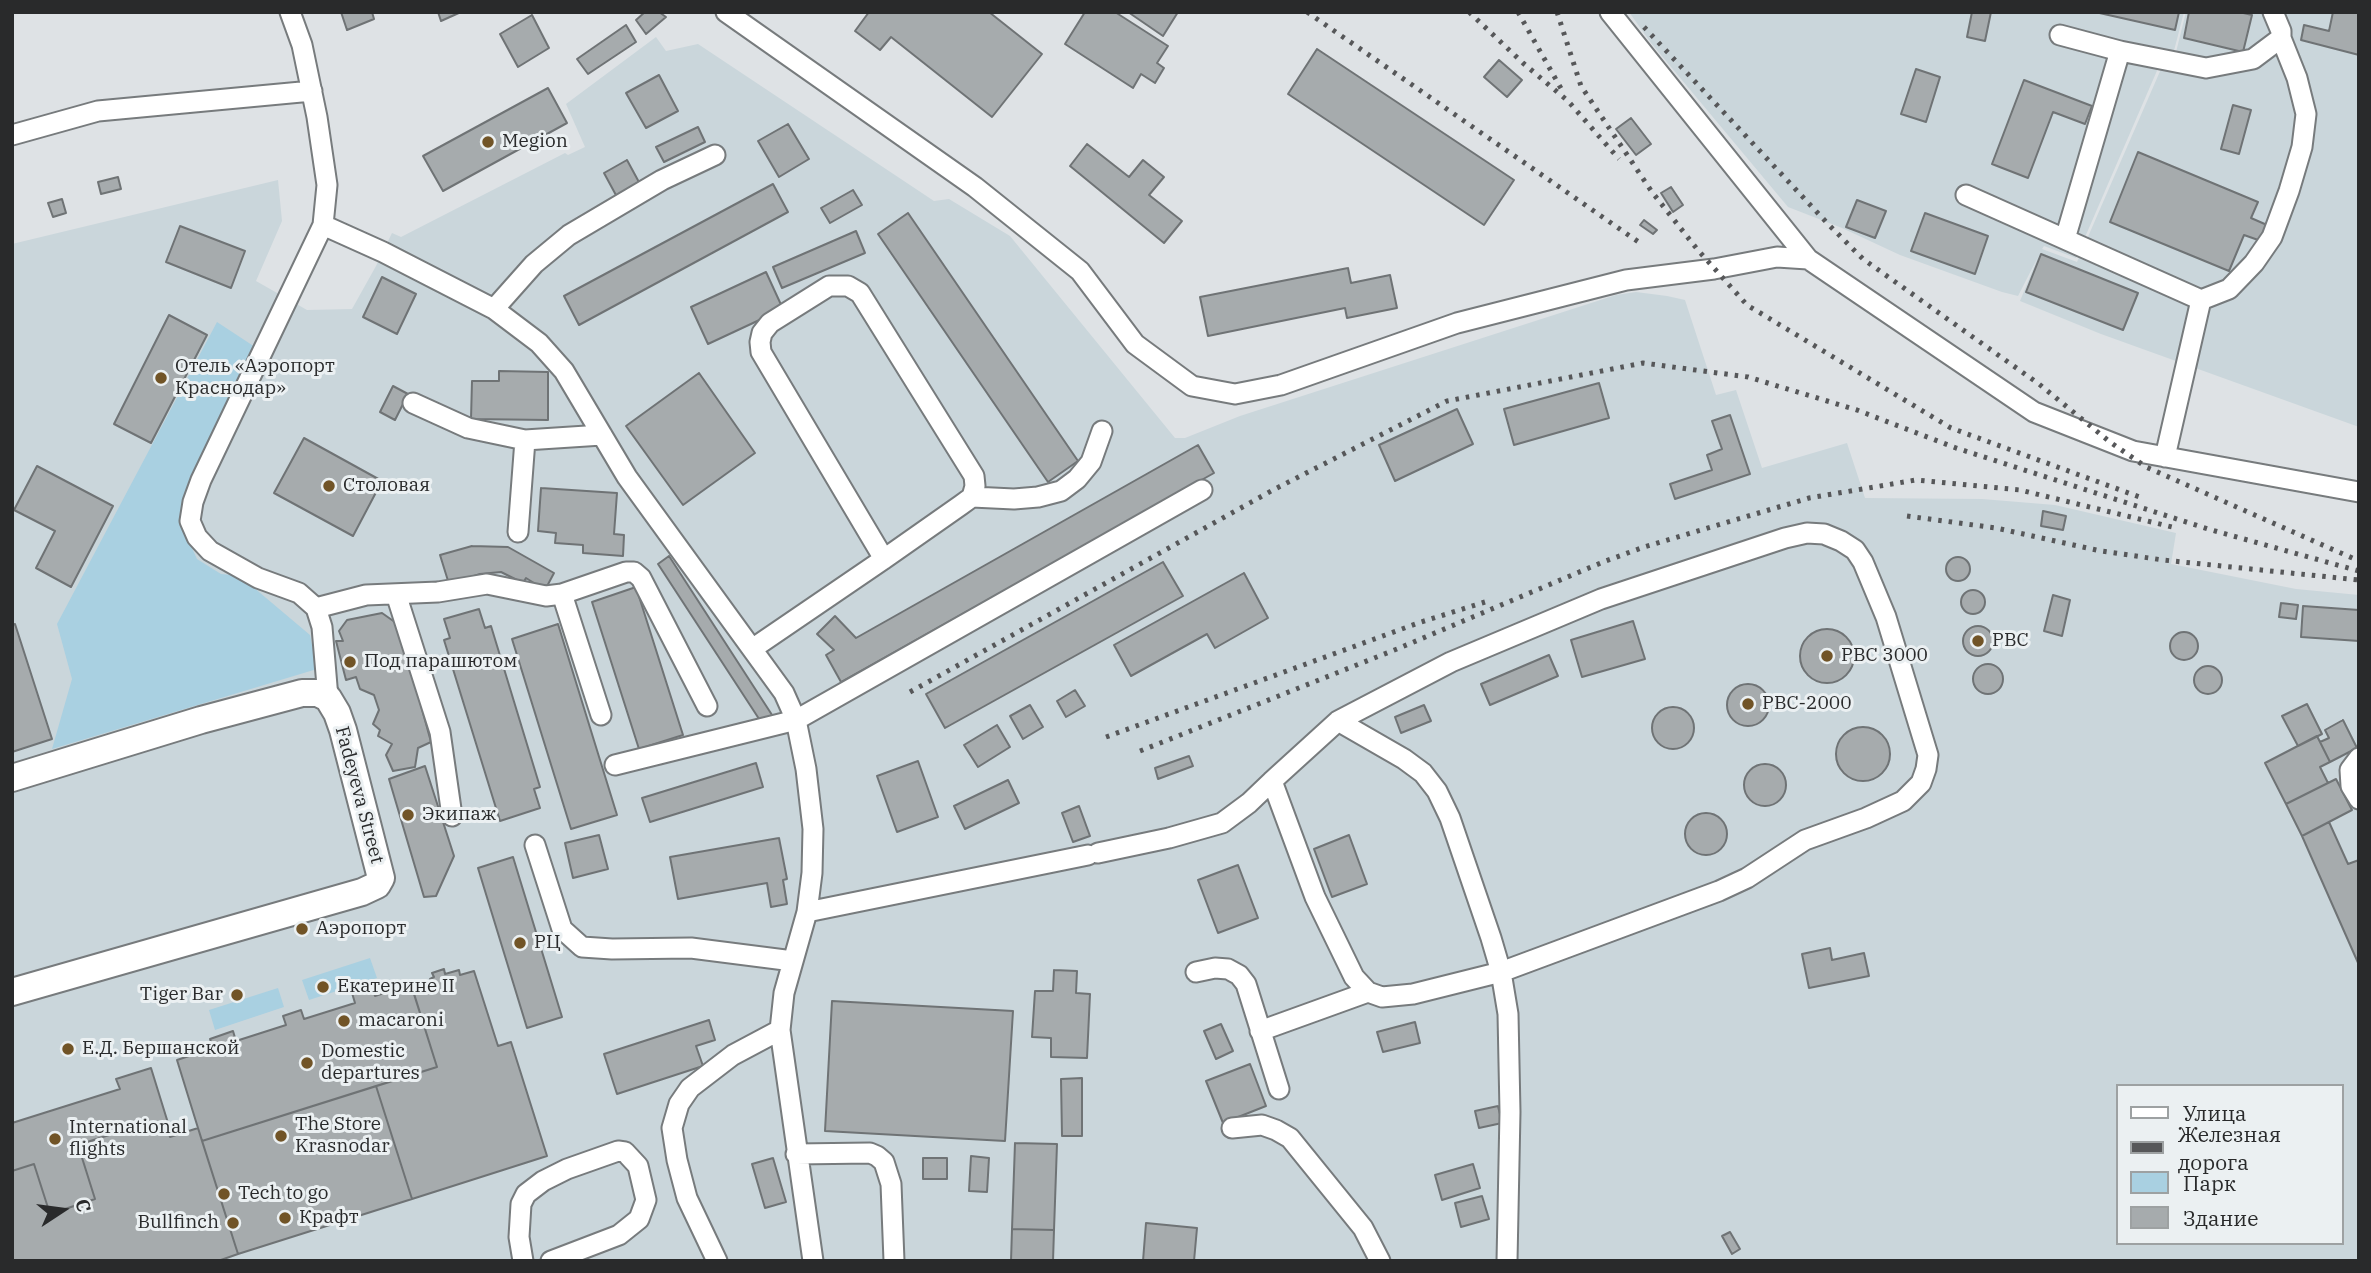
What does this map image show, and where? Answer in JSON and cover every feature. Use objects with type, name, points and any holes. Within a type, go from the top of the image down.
[{"type":"main road","points":[[12,778],[162,731],[302,693],[318,693],[328,698]]},
{"type":"main road","name":"Fadeyeva Street","points":[[12,992],[231,931],[362,892],[377,885],[380,870],[343,730],[328,698]]},
{"type":"street","points":[[290,12],[302,45],[313,91],[327,185],[323,225],[201,480],[190,521],[197,537],[211,551],[258,578],[299,593],[316,608],[322,628],[328,698]]},
{"type":"street","points":[[726,12],[975,187],[1080,271],[1135,344],[1192,386],[1235,394],[1269,387],[1457,323],[1626,280],[1714,270],[1777,257],[1808,259]]},
{"type":"street","points":[[1610,12],[1808,259],[2034,412],[2133,451],[2359,492]]},
{"type":"street","points":[[1966,195],[2202,300],[2229,289],[2254,263],[2272,237],[2302,147],[2306,114],[2297,78],[2273,12]]},
{"type":"street","points":[[2060,35],[2120,51],[2206,68],[2253,59],[2281,38]]},
{"type":"street","points":[[2065,239],[2120,51]]},
{"type":"street","points":[[12,135],[98,111],[313,91]]},
{"type":"street","points":[[494,309],[534,264],[569,235],[652,185],[715,155]]},
{"type":"street","points":[[323,225],[383,252],[494,309],[539,343],[564,371],[635,488],[784,693],[796,720],[806,769],[813,830],[812,873],[807,912],[784,993],[780,1031],[813,1261]]},
{"type":"street","points":[[884,559],[761,352],[762,333],[770,323],[829,286],[848,286],[860,293],[974,476],[972,496]]},
{"type":"street","points":[[2165,457],[2202,300]]},
{"type":"street","points":[[413,403],[468,428],[525,440],[602,435]]},
{"type":"street","points":[[752,649],[972,496],[1038,498],[1061,491],[1077,479],[1091,461],[1102,431]]},
{"type":"street","points":[[518,532],[525,440]]},
{"type":"street","points":[[615,765],[796,720],[1202,490]]},
{"type":"street","points":[[807,912],[1169,838],[1222,823],[1249,803],[1272,781],[1338,720],[1451,662],[1601,598],[1807,533],[1824,534],[1841,541],[1854,550],[1863,562],[1886,617],[1928,755],[1921,783],[1903,801],[1866,818],[1805,840],[1747,878],[1719,891],[1501,972],[1413,994],[1382,997],[1368,992],[1354,977],[1315,897],[1272,781]]},
{"type":"street","points":[[316,608],[366,595],[438,593],[487,584],[546,596],[562,594],[626,572],[634,572],[641,578],[707,706]]},
{"type":"street","points":[[396,594],[440,732],[452,816]]},
{"type":"street","points":[[562,594],[601,715]]},
{"type":"street","points":[[1338,720],[1404,759],[1423,773],[1437,791],[1455,830],[1501,972],[1508,1014],[1510,1081],[1507,1261]]},
{"type":"street","points":[[2359,758],[2350,770],[2351,786],[2359,799]]},
{"type":"street","points":[[535,845],[562,929],[582,947],[691,948],[793,961]]},
{"type":"street","points":[[1196,972],[1215,968],[1228,970],[1239,975],[1246,984],[1279,1089]]},
{"type":"street","points":[[1260,1031],[1368,992]]},
{"type":"street","points":[[717,1261],[687,1198],[672,1128],[679,1104],[690,1088],[733,1055],[780,1031]]},
{"type":"street","points":[[1232,1128],[1262,1125],[1290,1138],[1363,1228],[1380,1261]]},
{"type":"street","points":[[523,1261],[520,1237],[521,1204],[526,1194],[543,1181],[567,1169],[606,1154],[625,1152],[638,1166],[646,1200],[639,1219],[619,1235],[551,1261]]},
{"type":"street","points":[[796,1154],[870,1153],[884,1162],[891,1184],[894,1261]]},
{"type":"shaded area","points":[[1629,12],[2184,12],[2169,70],[2159,66],[2076,258],[2044,246],[2042,249],[2077,262],[2161,69],[2171,72],[2186,12],[2359,12],[2359,427],[2101,334],[2020,301],[2038,257],[2018,296],[1900,255],[1788,207],[1651,43]]},
{"type":"shaded area","points":[[656,37],[666,51],[698,44],[934,201],[949,199],[1010,236],[1175,438],[1185,438],[1240,416],[1616,295],[1636,292],[1667,296],[1685,300],[1716,395],[1736,390],[1762,468],[1847,443],[1865,498],[1982,499],[2055,505],[2176,533],[2171,564],[2296,589],[2359,595],[2359,1261],[12,1261],[12,244],[278,180],[282,221],[256,281],[307,310],[352,309],[392,233],[401,237],[565,153],[568,155],[585,147],[566,104]]},
{"type":"green space","points":[[217,322],[255,347],[185,533],[197,559],[221,574],[240,576],[310,635],[317,669],[52,749],[72,679],[57,624]]},
{"type":"green space","points":[[370,958],[377,978],[309,1000],[302,980]]},
{"type":"green space","points":[[278,988],[284,1007],[215,1030],[209,1010]]},
{"type":"building","points":[[341,12],[372,12],[374,19],[347,30]]},
{"type":"building","points":[[438,12],[461,12],[441,21]]},
{"type":"building","points":[[645,12],[659,12],[666,17],[646,34],[636,20]]},
{"type":"building","points":[[869,12],[989,12],[1042,54],[992,117],[891,37],[880,50],[855,31]]},
{"type":"building","points":[[1085,12],[1115,12],[1168,46],[1157,63],[1164,68],[1155,83],[1141,74],[1133,88],[1065,44]]},
{"type":"building","points":[[1128,12],[1178,12],[1163,36]]},
{"type":"building","points":[[1972,12],[1991,12],[1985,41],[1967,37]]},
{"type":"building","points":[[2095,12],[2179,12],[2175,30]]},
{"type":"building","points":[[2189,12],[2239,12],[2252,15],[2243,52],[2184,38]]},
{"type":"building","points":[[2333,12],[2359,12],[2359,55],[2301,40],[2304,25],[2329,31]]},
{"type":"building","points":[[532,15],[549,48],[518,67],[500,34]]},
{"type":"building","points":[[626,25],[636,42],[588,74],[577,59]]},
{"type":"building","points":[[1317,49],[1514,180],[1484,225],[1288,94]]},
{"type":"building","points":[[1499,60],[1522,80],[1507,97],[1484,77]]},
{"type":"building","points":[[1916,69],[1940,77],[1926,122],[1901,114]]},
{"type":"building","points":[[659,75],[678,111],[646,128],[626,93]]},
{"type":"building","points":[[2024,80],[2092,106],[2085,124],[2053,112],[2028,178],[1992,164]]},
{"type":"building","points":[[548,88],[567,123],[443,191],[423,156]]},
{"type":"building","points":[[2233,105],[2251,110],[2239,154],[2221,149]]},
{"type":"building","points":[[1631,118],[1651,144],[1636,155],[1616,129]]},
{"type":"building","points":[[788,124],[809,159],[779,177],[758,141]]},
{"type":"building","points":[[698,127],[705,142],[664,162],[656,147]]},
{"type":"building","points":[[1087,144],[1129,177],[1143,160],[1164,177],[1149,195],[1182,221],[1164,243],[1070,166]]},
{"type":"building","points":[[2138,152],[2258,202],[2251,218],[2267,225],[2261,241],[2244,235],[2229,271],[2110,222]]},
{"type":"building","points":[[627,160],[640,184],[617,197],[604,173]]},
{"type":"building","points":[[118,177],[121,189],[101,194],[98,182]]},
{"type":"building","points":[[773,184],[788,212],[579,325],[564,296]]},
{"type":"building","points":[[1671,187],[1683,205],[1673,212],[1661,193]]},
{"type":"building","points":[[853,190],[862,205],[830,223],[821,208]]},
{"type":"building","points":[[62,199],[66,213],[53,217],[48,203]]},
{"type":"building","points":[[1857,200],[1886,211],[1875,238],[1846,227]]},
{"type":"building","points":[[908,213],[1078,461],[1048,482],[878,234]]},
{"type":"building","points":[[1925,213],[1988,236],[1975,274],[1911,251]]},
{"type":"building","points":[[1644,220],[1657,230],[1653,234],[1640,225]]},
{"type":"building","points":[[180,226],[245,251],[231,288],[166,262]]},
{"type":"building","points":[[856,231],[865,253],[782,288],[773,267]]},
{"type":"building","points":[[2041,254],[2138,293],[2123,330],[2026,292]]},
{"type":"building","points":[[1348,268],[1351,283],[1390,275],[1397,308],[1347,318],[1345,308],[1208,336],[1200,297]]},
{"type":"building","points":[[766,272],[783,309],[708,344],[691,307]]},
{"type":"building","points":[[382,277],[416,294],[397,334],[363,317]]},
{"type":"building","points":[[169,315],[207,335],[151,443],[114,424]]},
{"type":"building","points":[[499,371],[548,372],[548,420],[471,419],[472,381],[499,381]]},
{"type":"building","points":[[699,373],[755,453],[683,505],[626,426]]},
{"type":"building","points":[[1599,383],[1609,418],[1514,445],[1504,409]]},
{"type":"building","points":[[393,386],[408,394],[395,420],[380,412]]},
{"type":"building","points":[[1457,409],[1473,444],[1395,481],[1379,445]]},
{"type":"building","points":[[1730,415],[1750,474],[1675,499],[1670,484],[1712,470],[1707,455],[1722,449],[1712,421]]},
{"type":"building","points":[[304,438],[382,481],[353,536],[274,493]]},
{"type":"building","points":[[1198,445],[1214,473],[841,682],[826,655],[834,650],[817,634],[835,616],[856,638]]},
{"type":"building","points":[[37,466],[113,506],[71,587],[36,568],[55,531],[14,510]]},
{"type":"building","points":[[541,488],[617,493],[614,534],[624,535],[623,556],[583,553],[583,545],[555,543],[556,533],[538,531]]},
{"type":"building","points":[[2043,511],[2066,516],[2063,530],[2041,526]]},
{"type":"building","points":[[472,546],[508,547],[554,573],[545,590],[526,578],[523,583],[501,572],[480,574],[449,584],[440,555]]},
{"type":"building","points":[[669,556],[774,718],[763,725],[658,564]]},
{"type":"building","name":"РВС","points":[[1958,557],[1967,560],[1970,569],[1967,578],[1958,581],[1949,578],[1946,569],[1949,560]]},
{"type":"building","points":[[1163,562],[1183,596],[945,728],[926,694]]},
{"type":"building","points":[[1244,573],[1268,618],[1215,648],[1207,634],[1131,676],[1114,645]]},
{"type":"building","points":[[636,587],[683,735],[639,749],[592,602]]},
{"type":"building","name":"РВС","points":[[1973,590],[1982,593],[1985,602],[1982,611],[1973,614],[1964,611],[1961,602],[1964,593]]},
{"type":"building","points":[[2053,595],[2070,600],[2062,636],[2044,631]]},
{"type":"building","points":[[2281,603],[2298,605],[2296,619],[2279,617]]},
{"type":"building","points":[[2303,606],[2359,610],[2359,641],[2301,637]]},
{"type":"building","points":[[479,609],[485,628],[491,626],[540,787],[534,789],[540,808],[500,821],[444,640],[450,638],[444,619]]},
{"type":"building","points":[[382,613],[399,625],[431,742],[418,748],[415,767],[393,771],[386,755],[392,744],[378,736],[380,730],[373,724],[379,710],[374,695],[360,689],[356,677],[346,680],[336,641],[343,641],[339,631],[347,620]]},
{"type":"building","points":[[1633,621],[1645,659],[1582,677],[1571,640]]},
{"type":"building","points":[[15,624],[52,739],[12,752],[12,625]]},
{"type":"building","points":[[558,624],[617,815],[571,829],[512,639]]},
{"type":"building","name":"РВС","points":[[1978,626],[1984,627],[1992,635],[1992,647],[1984,655],[1978,656],[1972,655],[1964,647],[1963,641],[1964,635],[1972,627]]},
{"type":"building","name":"РВС 3000","points":[[1827,629],[1846,637],[1854,656],[1846,675],[1827,683],[1808,675],[1800,656],[1808,637]]},
{"type":"building","points":[[2184,632],[2194,636],[2198,646],[2194,656],[2184,660],[2174,656],[2170,646],[2174,636]]},
{"type":"building","points":[[1549,655],[1558,676],[1490,705],[1481,684]]},
{"type":"building","name":"РВС","points":[[1988,664],[1998,669],[2003,679],[1998,689],[1988,694],[1978,689],[1973,679],[1978,669]]},
{"type":"building","points":[[2208,666],[2218,670],[2222,680],[2218,690],[2208,694],[2198,690],[2194,680],[2198,670]]},
{"type":"building","name":"РВС-2000","points":[[1748,684],[1763,690],[1769,705],[1763,720],[1748,726],[1733,720],[1727,705],[1733,690]]},
{"type":"building","points":[[1075,690],[1085,706],[1066,717],[1057,701]]},
{"type":"building","points":[[2307,704],[2322,734],[2298,746],[2282,716]]},
{"type":"building","points":[[1030,705],[1043,727],[1023,739],[1010,716]]},
{"type":"building","points":[[1424,705],[1431,721],[1401,733],[1395,717]]},
{"type":"building","points":[[1673,707],[1688,713],[1694,728],[1688,743],[1673,749],[1658,743],[1652,728],[1658,713]]},
{"type":"building","points":[[2343,720],[2357,748],[2330,762],[2320,742],[2329,738],[2325,730]]},
{"type":"building","points":[[997,725],[1010,747],[978,767],[964,745]]},
{"type":"building","points":[[1863,727],[1882,735],[1890,754],[1882,773],[1863,781],[1844,773],[1836,754],[1844,735]]},
{"type":"building","points":[[2317,736],[2330,762],[2320,767],[2328,783],[2286,804],[2265,763]]},
{"type":"building","points":[[1189,756],[1193,766],[1158,779],[1155,768]]},
{"type":"building","points":[[918,761],[938,817],[897,832],[877,776]]},
{"type":"building","points":[[756,763],[763,787],[650,822],[642,798]]},
{"type":"building","name":"РВС-2000","points":[[1765,764],[1780,770],[1786,785],[1780,800],[1765,806],[1750,800],[1744,785],[1750,770]]},
{"type":"building","points":[[425,766],[454,856],[436,896],[424,897],[389,779]]},
{"type":"building","points":[[2336,779],[2352,810],[2302,836],[2286,804]]},
{"type":"building","points":[[1008,780],[1019,803],[965,829],[954,806]]},
{"type":"building","points":[[1079,806],[1090,836],[1073,842],[1062,813]]},
{"type":"building","points":[[1706,813],[1721,819],[1727,834],[1721,849],[1706,855],[1691,849],[1685,834],[1691,819]]},
{"type":"building","points":[[2329,822],[2348,864],[2359,860],[2359,965],[2302,836]]},
{"type":"building","points":[[599,835],[608,869],[573,878],[565,843]]},
{"type":"building","points":[[1349,835],[1367,884],[1332,897],[1314,849]]},
{"type":"building","points":[[779,838],[787,879],[783,880],[787,904],[771,907],[767,883],[678,899],[670,857]]},
{"type":"building","name":"РЦ","points":[[513,857],[562,1017],[527,1028],[478,868]]},
{"type":"building","points":[[1238,865],[1258,918],[1218,933],[1198,880]]},
{"type":"building","points":[[1830,948],[1832,960],[1864,953],[1869,976],[1809,988],[1802,954]]},
{"type":"building","points":[[444,969],[445,974],[459,970],[460,975],[474,971],[498,1046],[511,1042],[547,1156],[412,1199],[376,1086],[437,1067],[413,991],[432,985],[432,973]]},
{"type":"building","points":[[1054,970],[1077,971],[1076,993],[1090,994],[1087,1058],[1051,1057],[1051,1038],[1032,1037],[1035,991],[1053,991]]},
{"type":"building","name":"Domestic departures","points":[[411,984],[437,1067],[202,1141],[177,1060],[213,1048],[210,1039],[233,1031],[236,1041],[286,1025],[283,1016],[301,1010],[304,1019],[355,1003],[352,993],[372,986],[375,996]]},
{"type":"building","points":[[832,1001],[1013,1011],[1005,1141],[825,1131]]},
{"type":"building","points":[[709,1020],[715,1040],[696,1046],[703,1066],[617,1094],[604,1054]]},
{"type":"building","points":[[1415,1022],[1420,1043],[1383,1052],[1377,1032]]},
{"type":"building","points":[[1221,1024],[1233,1051],[1216,1059],[1204,1031]]},
{"type":"building","points":[[1250,1064],[1266,1106],[1223,1123],[1206,1081]]},
{"type":"building","name":"International flights","points":[[151,1068],[168,1123],[139,1132],[137,1126],[78,1145],[95,1199],[50,1214],[34,1164],[12,1171],[12,1123],[120,1089],[116,1079]]},
{"type":"building","points":[[1082,1078],[1082,1136],[1062,1136],[1061,1079]]},
{"type":"building","points":[[376,1086],[412,1199],[238,1254],[202,1141]]},
{"type":"building","points":[[1498,1106],[1502,1123],[1479,1128],[1475,1111]]},
{"type":"building","points":[[166,1123],[170,1137],[198,1128],[238,1254],[218,1261],[12,1261],[12,1171],[34,1164],[50,1214],[95,1199],[78,1145],[137,1126],[139,1132]]},
{"type":"building","points":[[1015,1143],[1057,1144],[1054,1230],[1012,1229]]},
{"type":"building","points":[[971,1156],[989,1158],[987,1192],[969,1191]]},
{"type":"building","points":[[773,1158],[786,1202],[765,1208],[752,1164]]},
{"type":"building","points":[[923,1158],[947,1158],[947,1179],[923,1179]]},
{"type":"building","points":[[1473,1164],[1480,1188],[1442,1200],[1435,1175]]},
{"type":"building","points":[[1482,1196],[1489,1219],[1461,1227],[1455,1203]]},
{"type":"building","points":[[1146,1223],[1197,1228],[1194,1261],[1143,1261]]},
{"type":"building","points":[[1012,1229],[1054,1230],[1053,1261],[1011,1261]]},
{"type":"building","points":[[1730,1232],[1740,1249],[1732,1254],[1722,1236]]},
{"type":"railway","points":[[1307,12],[1640,243]]},
{"type":"railway","points":[[1469,12],[1568,101],[1619,159]]},
{"type":"railway","points":[[1518,12],[1563,92]]},
{"type":"railway","points":[[1557,12],[1581,86],[1652,192],[1697,249],[1747,305],[1951,428],[2145,499]]},
{"type":"railway","points":[[1644,27],[1863,259],[2039,384],[2110,442],[2146,467],[2359,561]]},
{"type":"railway","points":[[910,692],[1273,490],[1447,401],[1643,363],[1748,377],[1857,410],[1956,448],[2208,529],[2359,571]]},
{"type":"railway","points":[[1140,751],[1397,649],[1603,562],[1644,547],[1809,498],[1916,480],[2020,490],[2172,527]]},
{"type":"railway","points":[[1907,516],[1996,528],[2101,551],[2163,560],[2359,580]]},
{"type":"railway","points":[[1106,737],[1421,622],[1485,602]]},
{"type":"place","name":"Megion","points":[[488,142]]},
{"type":"place","name":"Отель «Аэропорт Краснодар»","points":[[161,378]]},
{"type":"place","name":"Столовая","points":[[329,486]]},
{"type":"place","name":"РВС","points":[[1978,641]]},
{"type":"place","name":"РВС 3000","points":[[1827,656]]},
{"type":"place","name":"Под парашютом","points":[[350,662]]},
{"type":"place","name":"РВС-2000","points":[[1748,704]]},
{"type":"place","name":"Экипаж","points":[[408,815]]},
{"type":"place","name":"Аэропорт","points":[[302,929]]},
{"type":"place","name":"РЦ","points":[[520,943]]},
{"type":"place","name":"Екатерине II","points":[[323,987]]},
{"type":"place","name":"Tiger Bar","points":[[237,995]]},
{"type":"place","name":"macaroni","points":[[344,1021]]},
{"type":"place","name":"Е.Д. Бершанской","points":[[68,1049]]},
{"type":"place","name":"Domestic departures","points":[[307,1063]]},
{"type":"place","name":"The Store Krasnodar","points":[[281,1136]]},
{"type":"place","name":"International flights","points":[[55,1139]]},
{"type":"place","name":"Tech to go","points":[[224,1194]]},
{"type":"place","name":"Крафт","points":[[285,1218]]},
{"type":"place","name":"Bullfinch","points":[[233,1223]]}]
